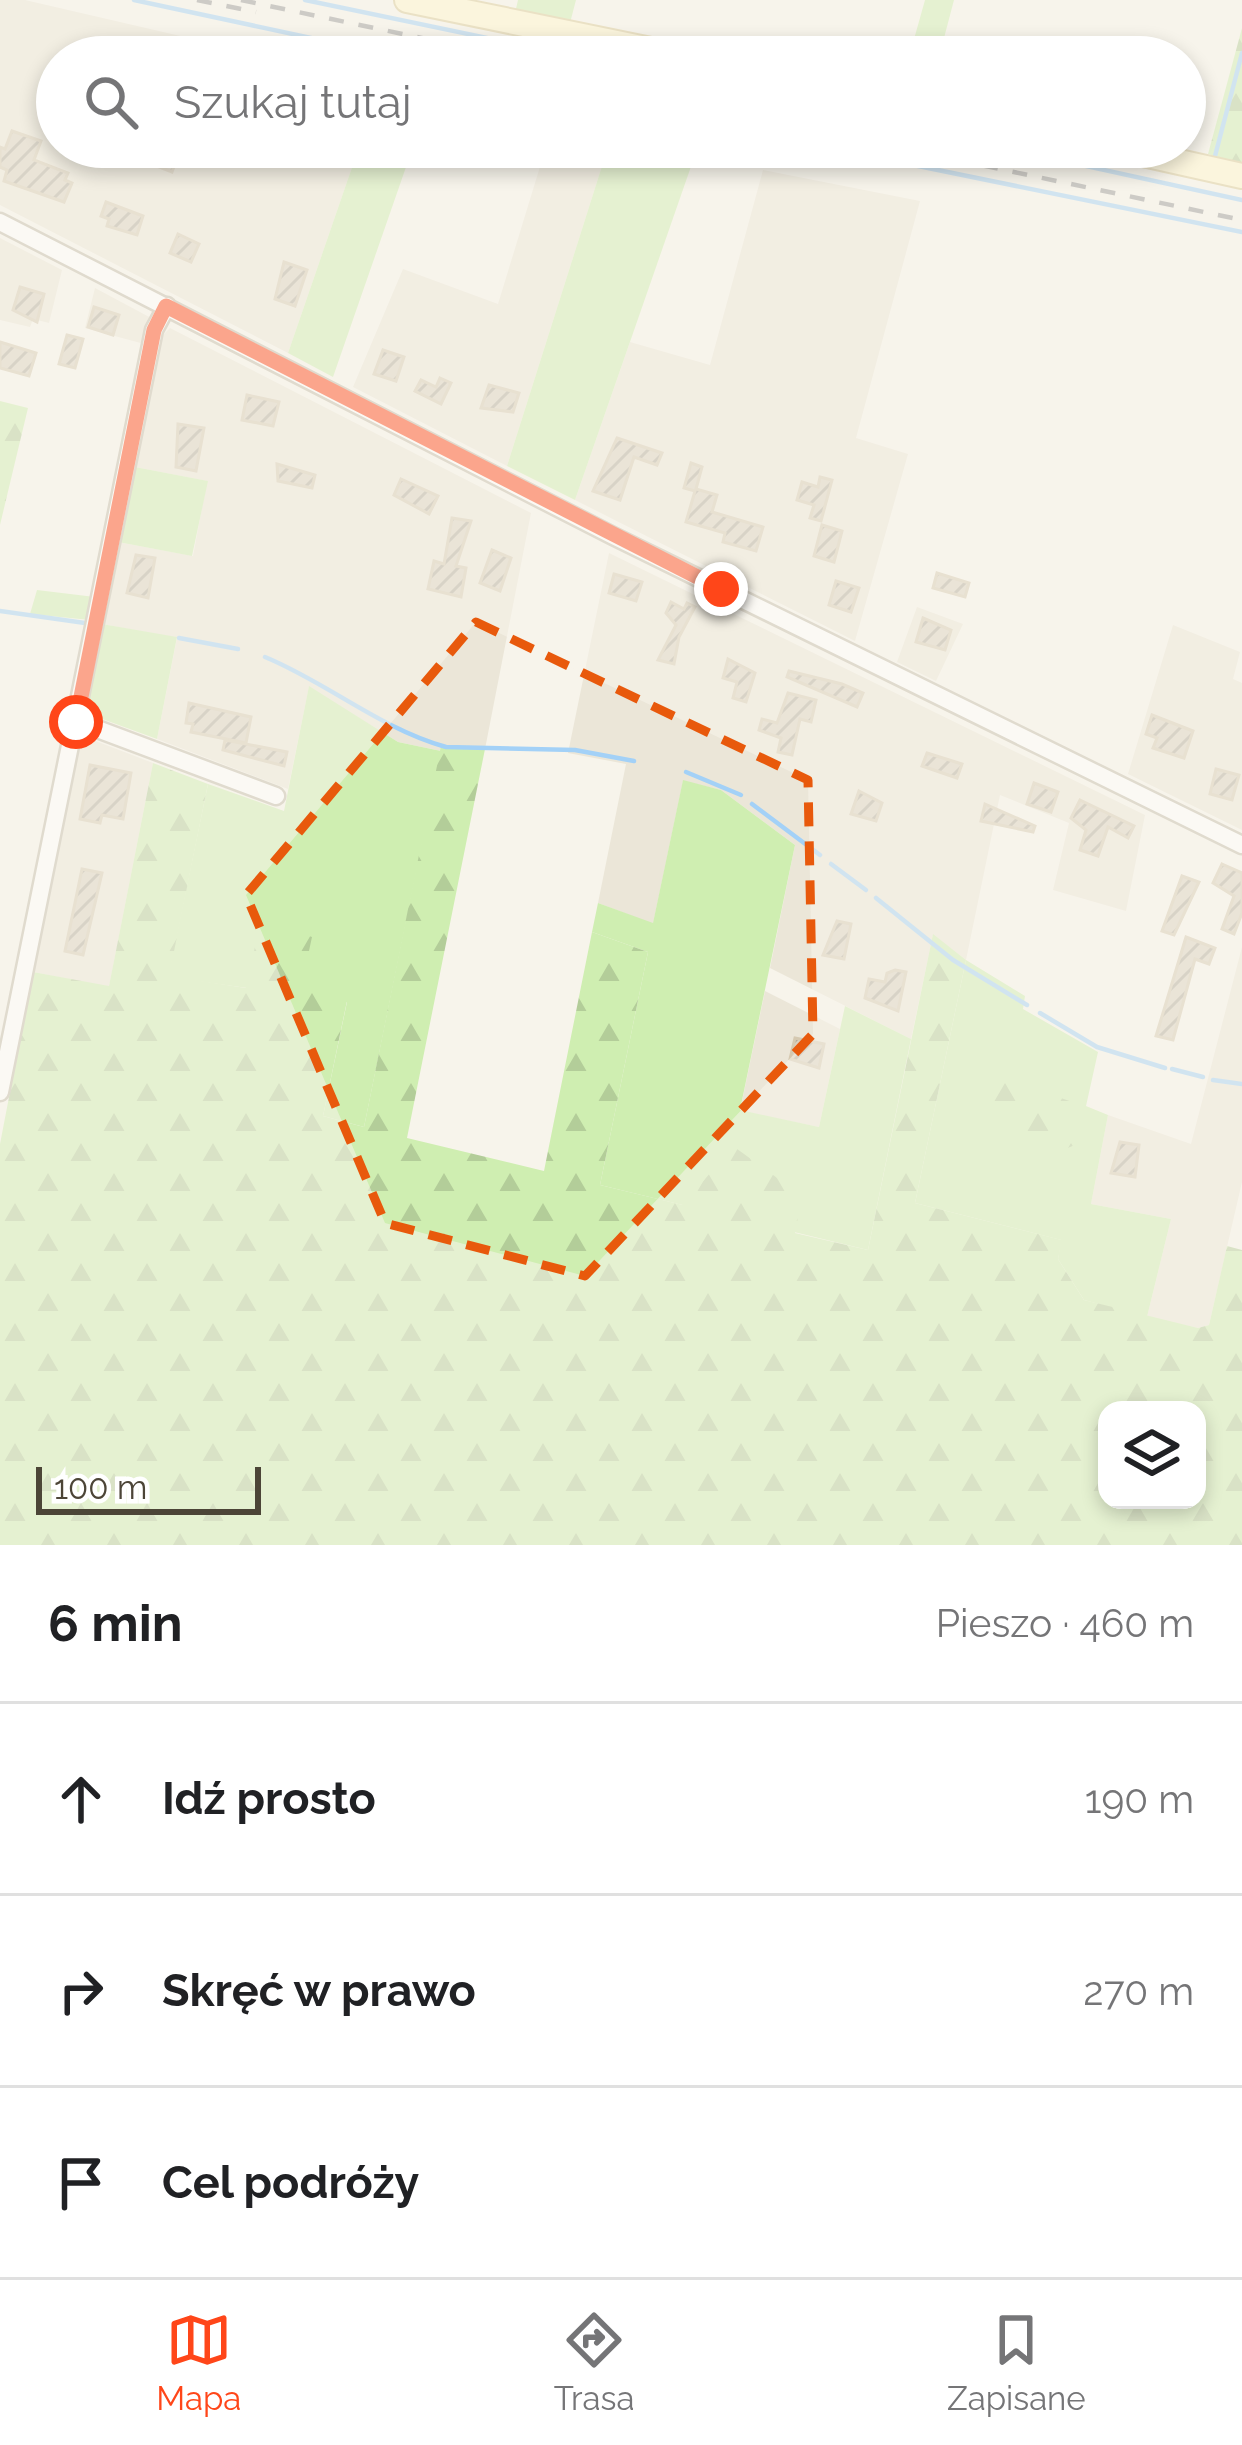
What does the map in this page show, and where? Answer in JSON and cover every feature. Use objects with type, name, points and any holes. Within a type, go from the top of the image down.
[{"type":"street","points":[[407,0],[583,36]]},
{"type":"street","points":[[1206,168],[1242,176]]},
{"type":"street","points":[[0,222],[613,536],[1242,845]]},
{"type":"street","points":[[0,1092],[154,330],[166,306]]},
{"type":"street","points":[[76,722],[276,796]]},
{"type":"highlighted area","points":[[476,622],[808,780],[813,1034],[585,1276],[385,1223],[246,895]]},
{"type":"shaded area","points":[[0,0],[25,0],[180,36],[36,36],[36,168],[352,168],[288,353],[0,205]]},
{"type":"shaded area","points":[[540,168],[601,168],[507,466],[353,387],[403,269],[498,304]]},
{"type":"shaded area","points":[[763,170],[920,201],[856,438],[908,454],[855,641],[575,500],[630,342],[710,365]]},
{"type":"shaded area","points":[[0,238],[62,270],[49,323],[33,319],[30,327],[0,320]]},
{"type":"shaded area","points":[[95,288],[153,319],[148,345],[85,328]]},
{"type":"shaded area","points":[[170,328],[531,513],[485,749],[442,746],[441,751],[398,742],[309,687],[288,789],[157,739],[177,638],[102,624],[118,542],[193,556],[207,481],[135,467],[159,339]]},
{"type":"shaded area","points":[[609,553],[1145,815],[1126,911],[1053,890],[1069,823],[1000,795],[966,960],[933,935],[911,1039],[770,968],[795,845],[721,790],[683,781],[653,924],[598,903],[626,764],[568,753]]},
{"type":"shaded area","points":[[917,607],[963,624],[936,681],[897,662]]},
{"type":"shaded area","points":[[1173,625],[1240,652],[1233,679],[1242,683],[1242,830],[1128,774]]},
{"type":"shaded area","points":[[93,740],[153,763],[109,987],[33,972],[78,746]]},
{"type":"shaded area","points":[[1242,947],[1242,1182],[1209,1325],[1198,1328],[1147,1317],[1171,1219],[1091,1204],[1108,1115],[1191,1144]]},
{"type":"shaded area","points":[[765,991],[840,1029],[819,1127],[740,1111]]},
{"type":"green space","points":[[518,0],[576,0],[570,23],[515,13]]},
{"type":"green space","points":[[925,0],[954,0],[945,36],[915,36]]},
{"type":"green space","points":[[1242,28],[1242,164],[1208,154]]},
{"type":"green space","points":[[352,168],[406,168],[333,377],[288,353]]},
{"type":"green space","points":[[601,168],[690,168],[575,500],[507,466]]},
{"type":"green space","points":[[0,401],[28,408],[0,525]]},
{"type":"green space","points":[[135,467],[208,481],[192,556],[118,542]]},
{"type":"green space","points":[[37,590],[95,597],[90,620],[30,614]]},
{"type":"green space","points":[[102,624],[177,637],[157,739],[94,716],[86,703]]},
{"type":"green space","points":[[309,686],[398,742],[441,751],[364,1127],[323,1116],[347,1002],[168,977],[208,784],[284,811]]},
{"type":"green space","points":[[441,746],[485,749],[407,1138],[544,1171],[592,932],[648,952],[600,1185],[683,1205],[733,1146],[802,1196],[795,1233],[868,1250],[933,934],[966,960],[915,1203],[1062,1240],[1058,1259],[1084,1300],[1198,1328],[1209,1325],[1227,1246],[1242,1250],[1242,1545],[0,1545],[0,1144],[33,972],[109,986],[153,763],[208,784],[169,976],[246,988],[261,919],[312,937],[301,988],[347,1001],[323,1116],[364,1127]]},
{"type":"green space","points":[[683,780],[721,790],[795,845],[740,1110],[819,1127],[845,1006],[911,1039],[868,1250],[600,1185],[648,952],[592,932],[598,903],[653,923]]},
{"type":"green space","points":[[966,960],[1025,996],[1023,1009],[1098,1052],[1086,1106],[1108,1115],[1091,1204],[1171,1219],[1147,1317],[1084,1300],[1058,1259],[1061,1240],[915,1203]]},
{"type":"green space","points":[[997,1075],[1086,1107],[1082,1142],[1051,1155],[1006,1127],[989,1100]]},
{"type":"building","points":[[12,131],[36,139],[36,168],[68,173],[65,180],[72,183],[64,202],[4,181],[7,170],[0,167],[0,147],[5,149]]},
{"type":"building","points":[[106,202],[143,216],[137,235],[107,226],[109,219],[101,216]]},
{"type":"building","points":[[178,234],[199,244],[191,262],[170,253]]},
{"type":"building","points":[[284,262],[307,270],[295,306],[275,299]]},
{"type":"building","points":[[20,287],[44,294],[37,322],[13,310]]},
{"type":"building","points":[[94,307],[119,315],[113,335],[88,327]]},
{"type":"building","points":[[67,335],[83,339],[75,368],[59,364]]},
{"type":"building","points":[[0,342],[36,353],[29,376],[0,368]]},
{"type":"building","points":[[383,350],[404,357],[396,381],[374,374]]},
{"type":"building","points":[[440,378],[451,383],[441,404],[415,391],[421,380],[436,387]]},
{"type":"building","points":[[489,385],[519,393],[513,412],[481,408]]},
{"type":"building","points":[[247,395],[279,402],[273,426],[242,420]]},
{"type":"building","points":[[178,424],[204,428],[196,471],[176,467]]},
{"type":"building","points":[[617,438],[662,453],[657,465],[634,457],[620,500],[593,491]]},
{"type":"building","points":[[691,463],[702,467],[696,489],[717,495],[712,512],[763,527],[756,551],[723,542],[725,533],[686,522],[695,491],[684,488]]},
{"type":"building","points":[[277,464],[315,475],[312,488],[278,481]]},
{"type":"building","points":[[820,477],[832,480],[821,521],[810,518],[814,505],[797,500],[802,482],[818,487]]},
{"type":"building","points":[[401,479],[438,496],[429,514],[394,495]]},
{"type":"building","points":[[452,518],[471,521],[456,566],[466,568],[461,597],[428,589],[434,561],[444,564]]},
{"type":"building","points":[[822,525],[842,531],[834,562],[814,556]]},
{"type":"building","points":[[492,550],[511,558],[500,591],[480,583]]},
{"type":"building","points":[[136,555],[155,558],[148,598],[127,593]]},
{"type":"building","points":[[937,573],[969,583],[965,597],[933,588]]},
{"type":"building","points":[[614,574],[642,582],[636,601],[609,593]]},
{"type":"building","points":[[836,581],[859,588],[851,612],[829,605]]},
{"type":"building","points":[[671,602],[684,609],[687,603],[695,607],[679,637],[674,664],[658,660],[676,625],[666,613]]},
{"type":"building","points":[[923,618],[951,630],[945,650],[916,642]]},
{"type":"building","points":[[728,659],[755,673],[746,702],[733,698],[737,682],[723,678]]},
{"type":"building","points":[[789,671],[863,693],[857,707],[787,677]]},
{"type":"building","points":[[788,693],[816,700],[811,722],[800,719],[792,755],[778,752],[781,738],[759,730],[762,719],[777,723]]},
{"type":"building","points":[[189,703],[251,717],[246,743],[191,732],[193,724],[186,723]]},
{"type":"building","points":[[1152,715],[1193,731],[1184,758],[1153,748],[1157,738],[1146,734]]},
{"type":"building","points":[[225,740],[287,752],[284,766],[223,750]]},
{"type":"building","points":[[927,753],[962,764],[957,778],[922,766]]},
{"type":"building","points":[[90,765],[131,773],[123,819],[102,815],[100,823],[80,819]]},
{"type":"building","points":[[1216,769],[1239,775],[1232,800],[1210,794]]},
{"type":"building","points":[[1034,783],[1058,792],[1051,812],[1027,804]]},
{"type":"building","points":[[859,791],[882,803],[876,821],[851,814]]},
{"type":"building","points":[[1080,800],[1134,826],[1128,838],[1108,827],[1098,856],[1080,850],[1086,830],[1071,818]]},
{"type":"building","points":[[985,804],[1035,826],[1033,832],[981,821]]},
{"type":"building","points":[[1222,864],[1242,873],[1242,913],[1234,934],[1222,929],[1234,896],[1213,883]]},
{"type":"building","points":[[82,869],[102,873],[83,955],[65,951]]},
{"type":"building","points":[[1182,876],[1199,882],[1174,935],[1162,931]]},
{"type":"building","points":[[837,921],[851,924],[844,959],[823,955]]},
{"type":"building","points":[[1186,937],[1215,948],[1209,964],[1195,959],[1173,1040],[1156,1036]]},
{"type":"building","points":[[906,972],[898,1011],[865,998],[869,979],[885,982],[887,973]]},
{"type":"building","points":[[795,1038],[824,1044],[819,1068],[790,1059]]},
{"type":"building","points":[[1120,1142],[1139,1145],[1135,1177],[1111,1173]]},
{"type":"waterway","points":[[134,0],[302,36]]},
{"type":"waterway","points":[[305,0],[477,36]]},
{"type":"waterway","points":[[1215,156],[1242,53]]},
{"type":"waterway","points":[[928,168],[1242,232]]},
{"type":"waterway","points":[[1095,168],[1242,200]]},
{"type":"waterway","points":[[0,611],[85,623]]},
{"type":"waterway","points":[[179,638],[238,649]]},
{"type":"waterway","points":[[265,657],[398,729],[446,747],[575,750],[634,761]]},
{"type":"waterway","points":[[686,772],[741,795]]},
{"type":"waterway","points":[[752,804],[820,855]]},
{"type":"waterway","points":[[831,864],[866,890]]},
{"type":"waterway","points":[[876,898],[953,960],[1027,1005]]},
{"type":"waterway","points":[[1040,1013],[1097,1047],[1165,1068]]},
{"type":"waterway","points":[[1172,1069],[1203,1077]]},
{"type":"waterway","points":[[1213,1080],[1242,1084]]},
{"type":"railway","points":[[197,0],[256,12]]},
{"type":"railway","points":[[241,0],[412,36]]},
{"type":"railway","points":[[995,168],[1242,220]]},
{"type":"route","points":[[76,722],[154,330],[166,306],[721,589]]}]
